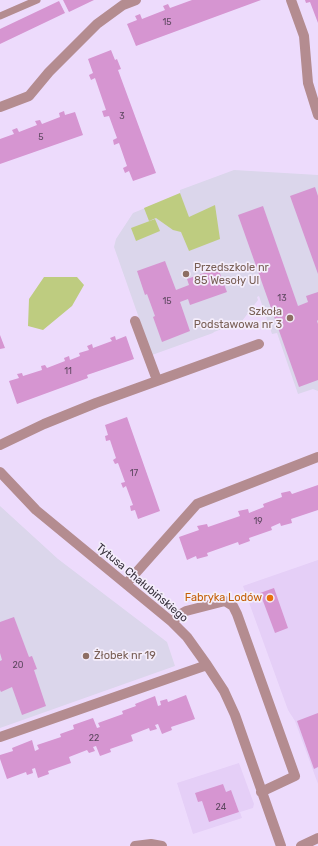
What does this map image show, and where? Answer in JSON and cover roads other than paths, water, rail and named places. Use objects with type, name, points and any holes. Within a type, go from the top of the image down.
[{"type":"street","points":[[0,107],[29,96],[49,72],[97,24],[123,5],[136,0]]},
{"type":"street","points":[[291,0],[304,36],[308,83],[318,115]]},
{"type":"street","points":[[135,321],[157,380]]},
{"type":"street","points":[[0,445],[53,420],[157,380],[259,344]]},
{"type":"street","points":[[126,584],[197,504],[318,457]]},
{"type":"street","name":"Tytusa Chałubińskiego","points":[[0,472],[36,510],[172,622],[187,638],[207,665],[230,703],[281,846]]},
{"type":"street","points":[[172,622],[186,611],[225,601],[233,606],[294,776],[261,792]]},
{"type":"street","points":[[0,737],[207,665]]},
{"type":"street","points":[[301,846],[318,838]]},
{"type":"street","points":[[135,846],[151,844],[162,846]]},
{"type":"lane","points":[[0,16],[37,0]]},
{"type":"place","name":"Przedszkole nr 85 Wesoły Ul","points":[[186,274]]},
{"type":"place","name":"Szkoła Podstawowa nr 3","points":[[290,318]]},
{"type":"place","name":"Fabryka Lodów","points":[[270,598]]},
{"type":"place","name":"Żłobek nr 19","points":[[86,656]]}]
